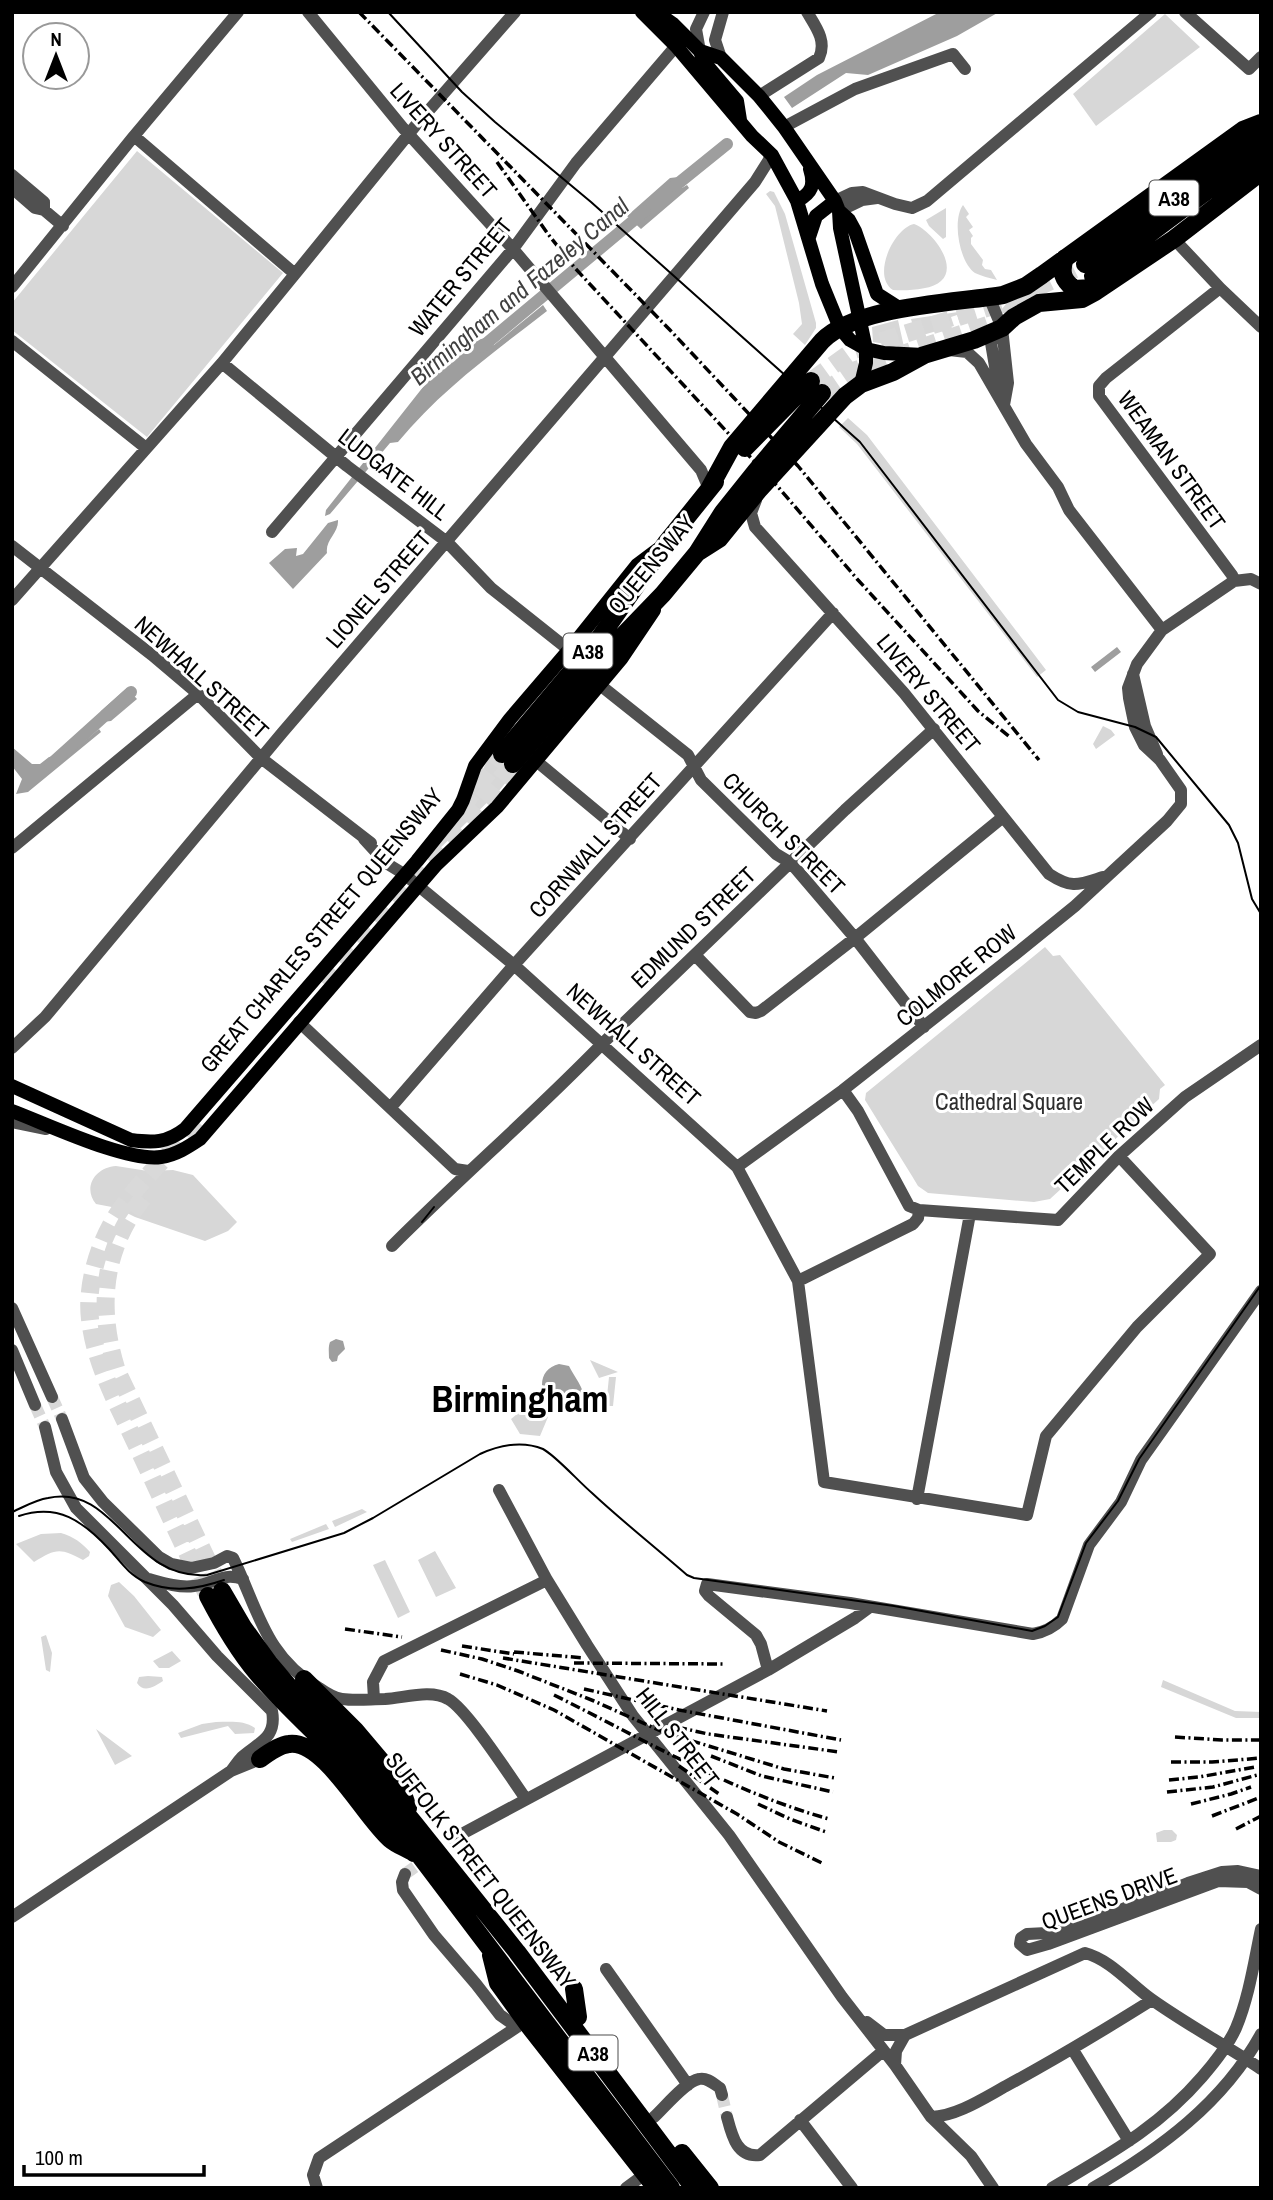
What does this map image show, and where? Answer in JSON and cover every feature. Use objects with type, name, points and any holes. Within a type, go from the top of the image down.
[{"type":"highway","points":[[709,489],[732,447],[822,341],[839,328],[859,320],[902,310],[1015,292],[1243,130],[1261,123]]},
{"type":"highway","name":"A38","points":[[1261,131],[1089,270],[1261,153]]},
{"type":"highway","points":[[697,553],[719,539],[758,491],[845,396],[861,384],[893,372],[924,355],[1002,328],[1014,317],[1039,303],[1082,299],[1174,239],[1261,172]]},
{"type":"highway","points":[[1065,258],[1062,272],[1064,281],[1074,289],[1094,288],[1112,281]]},
{"type":"highway","name":"QUEENSWAY","points":[[666,542],[598,640],[508,759],[663,594],[697,553],[723,512],[817,387],[739,455],[709,489]]},
{"type":"highway","name":"GREAT CHARLES STREET QUEENSWAY","points":[[666,542],[709,489]]},
{"type":"highway","name":"SUFFOLK STREET QUEENSWAY","points":[[215,1594],[229,1635],[256,1671],[291,1710],[349,1757],[411,1819],[483,1923],[694,2188]]},
{"type":"highway","points":[[303,1679],[349,1757]]},
{"type":"highway","points":[[260,1759],[281,1746],[297,1744],[349,1757]]},
{"type":"highway","name":"SUFFOLK STREET QUEENSWAY","points":[[349,1757],[420,1856],[483,1923],[487,1943],[671,2188]]},
{"type":"highway","points":[[483,1923],[531,1952],[710,2188]]},
{"type":"highway","points":[[487,1943],[498,1983],[523,2027],[651,2181]]},
{"type":"highway","points":[[574,1989],[578,2017]]},
{"type":"main road","points":[[642,12],[772,155],[797,201],[822,284],[839,328],[850,340],[866,349],[884,354],[924,355]]},
{"type":"main road","points":[[656,12],[673,24],[700,51],[704,62],[737,101],[741,121]]},
{"type":"main road","points":[[700,51],[721,58],[759,96],[784,127],[849,220],[877,294],[902,310]]},
{"type":"main road","points":[[797,201],[813,187],[809,164]]},
{"type":"main road","points":[[809,237],[816,216],[837,206]]},
{"type":"main road","points":[[837,206],[839,229],[866,349],[861,384]]},
{"type":"main road","name":"GREAT CHARLES STREET QUEENSWAY","points":[[12,1086],[131,1140],[148,1143],[165,1141],[185,1129],[417,861],[458,810],[475,766],[484,752],[637,565],[666,542]]},
{"type":"main road","name":"GREAT CHARLES STREET QUEENSWAY","points":[[71,1133],[122,1152],[149,1158],[172,1155],[200,1139],[418,886],[455,846],[497,807],[630,648],[663,594]]},
{"type":"main road","points":[[12,1111],[71,1133]]},
{"type":"street","points":[[12,286],[238,12]]},
{"type":"street","name":"LIVERY STREET","points":[[308,12],[409,135],[513,248],[701,470],[709,489]]},
{"type":"street","points":[[12,600],[222,363],[409,135],[515,12]]},
{"type":"street","points":[[721,58],[715,40],[723,12]]},
{"type":"street","points":[[759,96],[819,58],[823,50],[821,35],[807,12]]},
{"type":"street","points":[[837,206],[854,192],[863,192],[912,208],[927,201],[1151,12]]},
{"type":"street","points":[[1185,12],[1249,69],[1261,57]]},
{"type":"street","points":[[700,51],[696,29],[703,13]]},
{"type":"street","name":"WATER STREET","points":[[272,533],[280,516],[335,456],[513,248],[576,163],[676,47]]},
{"type":"street","points":[[784,127],[855,89],[953,54],[965,69]]},
{"type":"street","points":[[134,136],[295,274]]},
{"type":"street","name":"LIONEL STREET","points":[[12,1048],[45,1017],[261,758],[603,356],[755,182],[772,155]]},
{"type":"street","points":[[12,175],[44,202],[44,210]]},
{"type":"street","points":[[12,188],[35,208],[44,210],[63,226]]},
{"type":"street","points":[[1174,239],[1261,327]]},
{"type":"street","name":"WEAMAN STREET","points":[[1220,288],[1106,378],[1099,386],[1099,396],[1234,581]]},
{"type":"street","points":[[989,297],[1002,328],[1008,383],[1002,403]]},
{"type":"street","points":[[12,341],[146,448]]},
{"type":"street","points":[[945,349],[967,352],[975,359],[1026,444],[1059,487],[1069,510],[1162,630],[1234,581],[1251,579],[1261,584]]},
{"type":"street","name":"LUDGATE HILL","points":[[222,363],[347,466],[447,542],[491,589],[569,650]]},
{"type":"street","name":"LIVERY STREET","points":[[758,491],[751,513],[755,527],[934,729],[1049,874],[1063,883],[1081,884],[1107,876]]},
{"type":"street","name":"NEWHALL STREET","points":[[12,546],[198,694],[261,758],[391,857],[404,874],[603,1043],[737,1167],[798,1281]]},
{"type":"street","name":"CORNWALL STREET","points":[[391,1107],[514,965],[833,612]]},
{"type":"street","name":"COLMORE ROW","points":[[737,1167],[843,1090],[1075,906],[1167,821],[1181,804],[1181,790],[1160,760],[1144,745],[1132,718],[1128,688],[1141,658],[1162,630]]},
{"type":"street","name":"CHURCH STREET","points":[[600,685],[688,755],[701,779],[776,854],[790,863],[855,939],[924,1027]]},
{"type":"street","points":[[12,848],[198,694]]},
{"type":"street","name":"EDMUND STREET","points":[[393,1246],[852,803],[934,729]]},
{"type":"street","points":[[535,760],[630,838]]},
{"type":"street","points":[[695,955],[750,1012],[761,1011],[855,939],[1003,817]]},
{"type":"street","points":[[299,1022],[456,1169],[468,1171]]},
{"type":"street","name":"TEMPLE ROW","points":[[919,1210],[1058,1220],[1119,1156],[1185,1097],[1261,1045]]},
{"type":"street","points":[[843,1090],[858,1111],[901,1194],[909,1206],[919,1210],[918,1218],[913,1224],[798,1281],[824,1482],[1027,1515],[1046,1436],[1145,1318],[1210,1254],[1119,1156]]},
{"type":"street","points":[[12,1122],[71,1133]]},
{"type":"street","points":[[917,1499],[970,1214]]},
{"type":"street","points":[[768,1670],[761,1644],[755,1635],[709,1596],[705,1591],[707,1584],[1033,1634],[1049,1630],[1062,1619],[1090,1545],[1121,1502],[1141,1460],[1261,1291]]},
{"type":"street","points":[[12,1308],[52,1397]]},
{"type":"street","points":[[12,1350],[35,1405]]},
{"type":"street","points":[[62,1419],[84,1478],[103,1502],[159,1556],[172,1564],[191,1568],[214,1563],[227,1556],[233,1558],[265,1633],[281,1656],[303,1679],[342,1699],[429,1695],[447,1698],[468,1720],[526,1799]]},
{"type":"street","points":[[45,1427],[56,1472],[76,1508],[173,1605],[217,1656],[272,1711],[273,1724],[266,1739],[241,1758],[231,1771]]},
{"type":"street","name":"HILL STREET","points":[[499,1490],[547,1580],[647,1735],[729,1835],[842,1997],[931,2117],[971,2156],[993,2188]]},
{"type":"street","points":[[146,1578],[171,1585],[195,1586],[230,1574],[243,1578]]},
{"type":"street","points":[[374,1699],[373,1682],[384,1661],[547,1580]]},
{"type":"street","points":[[458,1836],[768,1670],[870,1607]]},
{"type":"street","points":[[12,1917],[231,1771],[260,1759]]},
{"type":"street","name":"QUEENS DRIVE","points":[[1261,1876],[1238,1871],[1222,1872],[1077,1927],[1027,1934],[1021,1938],[1020,1944],[1027,1950],[1048,1944],[1218,1881],[1248,1882],[1261,1889]]},
{"type":"street","points":[[317,2188],[313,2175],[319,2158],[523,2027],[500,2015],[434,1935],[403,1890],[405,1874]]},
{"type":"street","points":[[1052,2188],[1158,2121],[1181,2101],[1222,2052],[1235,2029],[1260,1936]]},
{"type":"street","points":[[895,2065],[896,2051],[905,2035],[1085,1953],[1095,1956],[1152,2000],[1261,2069]]},
{"type":"street","points":[[606,1969],[688,2085]]},
{"type":"street","name":"HILL STREET","points":[[842,1997],[878,2032],[884,2035],[905,2035]]},
{"type":"street","points":[[931,2117],[944,2117],[992,2094],[1073,2050],[1152,2000]]},
{"type":"street","points":[[1093,2188],[1173,2137],[1198,2115],[1242,2063],[1259,2036]]},
{"type":"street","points":[[727,2117],[732,2136],[742,2152],[756,2156],[767,2150],[883,2050]]},
{"type":"street","points":[[1073,2050],[1129,2141]]},
{"type":"street","points":[[654,2117],[688,2085],[699,2079],[709,2080],[720,2088],[722,2095]]},
{"type":"street","points":[[800,2120],[852,2188]]},
{"type":"street","points":[[626,2188],[651,2181]]},
{"type":"green space","points":[[1165,14],[1200,47],[1096,126],[1073,94]]},
{"type":"green space","points":[[137,151],[283,273],[147,437],[12,330],[12,303]]},
{"type":"green space","points":[[774,192],[785,214],[816,323],[816,328],[805,345],[793,334],[802,324],[799,303],[775,206],[766,194]]},
{"type":"green space","points":[[963,205],[969,214],[966,217],[973,227],[969,230],[973,236],[971,244],[983,260],[982,265],[991,270],[997,280],[975,273],[965,260],[958,230]]},
{"type":"green space","points":[[946,208],[946,237],[943,239],[926,220]]},
{"type":"green space","points":[[914,224],[928,233],[941,249],[947,266],[946,274],[932,286],[893,290],[884,274],[888,253],[899,234]]},
{"type":"green space","points":[[1039,285],[1045,292],[1002,313],[1006,304]]},
{"type":"green space","points":[[958,312],[962,324],[957,315],[951,317],[954,326],[916,337],[911,319]]},
{"type":"green space","points":[[898,320],[904,347],[873,342],[872,327]]},
{"type":"green space","points":[[848,418],[867,435],[1046,670],[1037,677],[857,444],[839,427]]},
{"type":"green space","points":[[1103,726],[1115,735],[1096,749],[1093,744]]},
{"type":"green space","points":[[493,752],[515,771],[499,791],[430,855],[464,811]]},
{"type":"green space","name":"Cathedral Square","points":[[1045,947],[1053,956],[1060,955],[1165,1085],[1160,1089],[1159,1099],[1050,1199],[1034,1202],[928,1193],[918,1186],[865,1100],[866,1093]]},
{"type":"green space","points":[[116,1166],[148,1171],[173,1170],[193,1175],[237,1222],[228,1231],[205,1241],[135,1217],[117,1208],[96,1204],[90,1191],[93,1179],[102,1170]]},
{"type":"green space","points":[[590,1360],[618,1372],[599,1378]]},
{"type":"green space","points":[[609,1377],[616,1377],[613,1406],[606,1406]]},
{"type":"green space","points":[[533,1401],[548,1417],[540,1436],[520,1434],[511,1419]]},
{"type":"green space","points":[[362,1509],[367,1512],[335,1527],[332,1521]]},
{"type":"green space","points":[[326,1524],[329,1529],[292,1542],[290,1539]]},
{"type":"green space","points":[[61,1533],[80,1543],[90,1552],[89,1556],[83,1560],[58,1551],[34,1562],[16,1544],[41,1534]]},
{"type":"green space","points":[[435,1551],[456,1588],[436,1597],[418,1560]]},
{"type":"green space","points":[[385,1560],[410,1612],[398,1618],[373,1565]]},
{"type":"green space","points":[[119,1582],[161,1630],[153,1637],[125,1627],[108,1596],[111,1585]]},
{"type":"green space","points":[[46,1635],[52,1653],[50,1672],[46,1670],[41,1637]]},
{"type":"green space","points":[[172,1651],[181,1661],[169,1668],[159,1668],[153,1661]]},
{"type":"green space","points":[[139,1677],[162,1677],[163,1681],[150,1688],[143,1688],[137,1683]]},
{"type":"green space","points":[[1163,1680],[1235,1711],[1261,1712],[1261,1718],[1236,1718],[1161,1687]]},
{"type":"green space","points":[[202,1724],[246,1724],[255,1728],[254,1733],[235,1734],[228,1726],[181,1738],[178,1733]]},
{"type":"green space","points":[[96,1729],[132,1756],[115,1765]]},
{"type":"green space","points":[[1172,1830],[1177,1835],[1176,1840],[1157,1842],[1156,1833]]},
{"type":"shaded area","points":[[940,12],[999,12],[957,36],[868,75],[846,73],[792,108],[784,97],[817,75]]},
{"type":"shaded area","points":[[687,176],[681,186],[682,188],[687,185],[689,188],[641,229],[627,216],[670,178]]},
{"type":"shaded area","points":[[543,305],[547,311],[450,388],[398,442],[390,443],[330,514],[325,516],[326,510],[427,382],[477,340],[494,336],[488,346],[494,345]]},
{"type":"shaded area","points":[[338,520],[327,553],[293,589],[269,563],[285,549],[297,548],[296,556],[303,554],[328,523]]},
{"type":"shaded area","points":[[1117,647],[1121,652],[1095,672],[1091,667]]},
{"type":"shaded area","points":[[127,688],[137,699],[111,721],[95,726],[101,711]]},
{"type":"shaded area","points":[[99,729],[101,732],[28,792],[16,794],[22,779],[12,766],[12,747],[32,764],[40,764],[49,757],[62,755],[62,760]]},
{"type":"shaded area","points":[[336,1339],[343,1341],[345,1349],[337,1361],[332,1362],[329,1358],[329,1346],[330,1342]]},
{"type":"shaded area","points":[[559,1364],[569,1366],[582,1388],[585,1400],[580,1410],[572,1409],[542,1385],[546,1372]]},
{"type":"waterway","name":"Birmingham and Fazeley Canal","points":[[675,186],[727,144]]},
{"type":"waterway","name":"Birmingham and Fazeley Canal","points":[[482,347],[645,211]]},
{"type":"waterway","name":"Birmingham and Fazeley Canal","points":[[50,765],[131,692]]},
{"type":"tunnel","points":[[811,381],[854,350],[1012,300],[1085,264]]},
{"type":"tunnel","points":[[822,393],[856,370],[1002,320]]},
{"type":"tunnel","points":[[461,808],[502,754]]},
{"type":"tunnel","points":[[324,984],[513,764]]},
{"type":"tunnel","points":[[198,1122],[144,1180],[115,1218],[103,1241],[95,1267],[89,1306],[97,1353],[109,1385],[208,1596]]},
{"type":"tunnel","points":[[143,1198],[129,1218],[111,1259],[106,1303],[111,1348],[117,1371],[222,1591]]},
{"type":"tunnel","points":[[52,1397],[62,1419]]},
{"type":"tunnel","points":[[35,1405],[45,1427]]},
{"type":"tunnel","points":[[405,1874],[458,1836]]},
{"type":"tunnel","points":[[722,2095],[727,2117]]},
{"type":"tram line","points":[[388,12],[462,92],[591,202],[860,442],[1058,700],[1078,712],[1135,727],[1156,737],[1229,825],[1238,843],[1252,899],[1261,914]]},
{"type":"tram line","points":[[422,1222],[434,1207]]},
{"type":"tram line","points":[[12,1512],[43,1499],[71,1497],[91,1505],[108,1517],[141,1549],[160,1563],[181,1573],[207,1575],[344,1533],[480,1454],[519,1444],[535,1446],[548,1452],[627,1524],[694,1578],[894,1606],[1032,1631],[1058,1617],[1086,1543],[1118,1501],[1139,1459],[1261,1285]]},
{"type":"tram line","points":[[19,1516],[46,1512],[69,1517],[89,1530],[134,1576],[145,1582],[175,1589],[204,1586],[224,1580]]},
{"type":"railway","points":[[359,12],[670,330],[798,466],[1039,760]]},
{"type":"railway","points":[[497,162],[574,267],[779,488],[858,580],[978,711],[1011,738]]},
{"type":"railway","points":[[345,1629],[402,1637]]},
{"type":"railway","points":[[462,1646],[514,1654]]},
{"type":"railway","points":[[441,1650],[482,1659],[518,1671],[663,1732],[784,1769],[835,1778]]},
{"type":"railway","points":[[514,1652],[584,1658]]},
{"type":"railway","points":[[503,1658],[827,1711]]},
{"type":"railway","points":[[574,1663],[725,1664]]},
{"type":"railway","points":[[460,1674],[497,1685],[554,1710],[737,1814],[779,1842],[822,1863]]},
{"type":"railway","points":[[584,1689],[679,1710],[841,1740]]},
{"type":"railway","points":[[554,1695],[723,1780],[793,1808],[829,1819]]},
{"type":"railway","points":[[677,1727],[708,1734],[839,1752]]},
{"type":"railway","points":[[1175,1737],[1261,1740]]},
{"type":"railway","points":[[711,1756],[762,1776],[833,1792]]},
{"type":"railway","points":[[1171,1762],[1261,1758]]},
{"type":"railway","points":[[679,1766],[719,1794]]},
{"type":"railway","points":[[1169,1780],[1255,1767]]},
{"type":"railway","points":[[1167,1792],[1213,1787],[1261,1774]]},
{"type":"railway","points":[[1191,1804],[1251,1787]]},
{"type":"railway","points":[[1212,1816],[1261,1797]]},
{"type":"railway","points":[[758,1804],[826,1832]]},
{"type":"railway","points":[[1236,1829],[1261,1816]]},
{"type":"district","name":"Birmingham","points":[[520,1399]]}]
